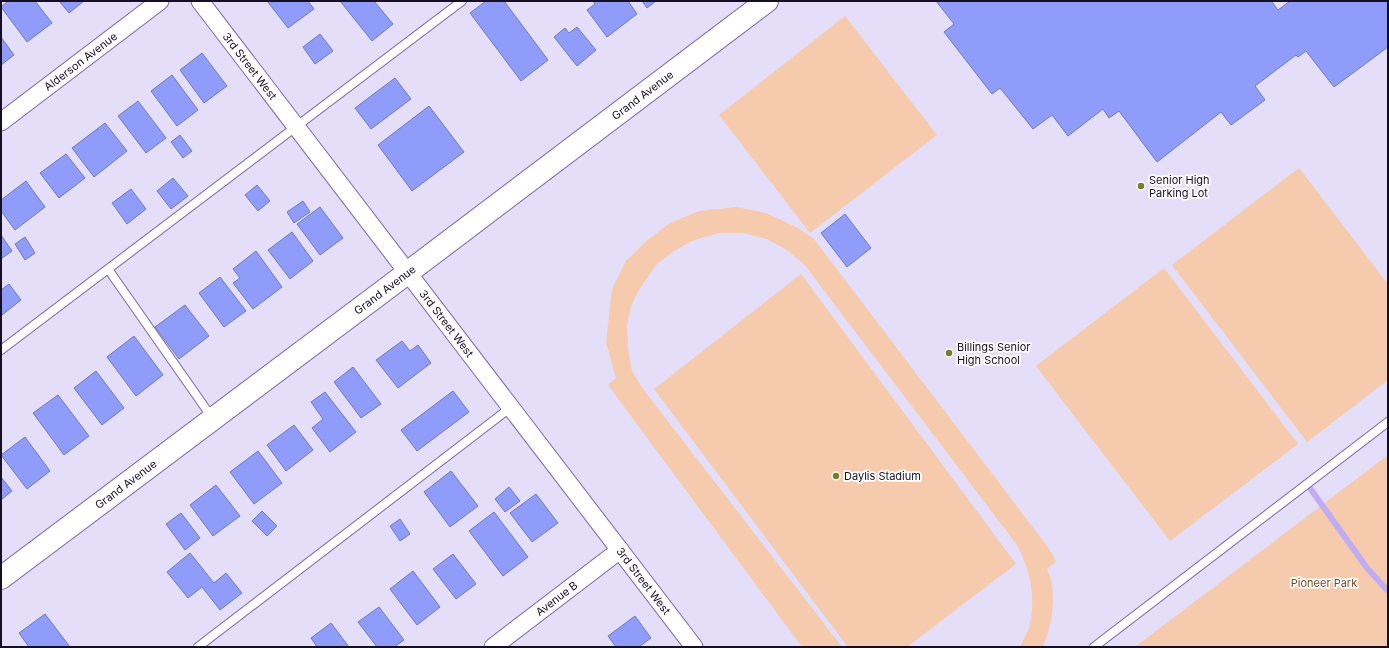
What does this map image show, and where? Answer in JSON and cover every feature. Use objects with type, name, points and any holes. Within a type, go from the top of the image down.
[{"type":"main road","name":"Grand Avenue","points":[[1,578],[407,274],[767,1]]},
{"type":"street","name":"Alderson Avenue","points":[[1,122],[160,1]]},
{"type":"street","name":"3rd Street West","points":[[200,1],[407,274],[694,647]]},
{"type":"street","name":"Avenue B","points":[[493,647],[620,550]]},
{"type":"lane","points":[[1,350],[462,1]]},
{"type":"lane","points":[[108,270],[213,419]]},
{"type":"lane","points":[[198,647],[510,408]]},
{"type":"lane","points":[[1094,647],[1388,422]]},
{"type":"green space","points":[[845,16],[937,135],[810,233],[719,115]]},
{"type":"green space","points":[[1299,168],[1388,284],[1388,380],[1307,442],[1172,265]]},
{"type":"green space","points":[[736,207],[766,213],[796,227],[814,239],[1047,546],[1056,561],[1047,569],[1052,585],[1053,608],[1043,647],[1020,647],[1030,624],[1032,614],[1032,593],[1031,583],[1022,554],[1017,545],[804,264],[785,249],[767,239],[743,233],[718,233],[692,241],[674,251],[657,264],[640,288],[631,306],[627,325],[628,349],[632,371],[643,389],[842,647],[802,647],[608,385],[616,378],[606,342],[612,289],[626,261],[646,241],[670,223],[699,211]]},
{"type":"green space","points":[[1164,268],[1298,444],[1170,541],[1036,366]]},
{"type":"green space","name":"Daylis Stadium","points":[[801,274],[1016,564],[907,647],[848,647],[654,389]]},
{"type":"green space","name":"Pioneer Park","points":[[1388,455],[1388,647],[1135,647]]},
{"type":"building","points":[[8,1],[35,1],[52,23],[27,42],[1,7]]},
{"type":"building","points":[[59,1],[84,1],[69,13]]},
{"type":"building","points":[[267,1],[308,1],[314,9],[288,28]]},
{"type":"building","points":[[340,1],[374,1],[393,24],[372,41]]},
{"type":"building","points":[[486,1],[504,1],[548,60],[521,81],[470,13]]},
{"type":"building","points":[[593,1],[628,1],[637,14],[607,37],[587,10],[595,4]]},
{"type":"building","points":[[642,1],[656,1],[647,8]]},
{"type":"building","points":[[936,1],[1272,1],[1278,10],[1290,1],[1388,1],[1388,47],[1334,87],[1306,51],[1298,57],[1296,55],[1255,86],[1265,100],[1231,125],[1221,112],[1157,162],[1119,111],[1109,118],[1103,109],[1068,136],[1052,115],[1033,129],[1000,88],[992,94],[944,32],[954,24]]},
{"type":"building","points":[[577,27],[596,50],[577,66],[554,37],[565,28],[569,33]]},
{"type":"building","points":[[320,34],[333,51],[315,64],[303,47]]},
{"type":"building","points":[[1,37],[14,55],[1,65]]},
{"type":"building","points":[[202,53],[227,86],[204,103],[180,70]]},
{"type":"building","points":[[172,75],[198,110],[177,126],[151,91]]},
{"type":"building","points":[[395,78],[411,99],[371,129],[355,108]]},
{"type":"building","points":[[138,101],[166,138],[146,153],[118,116]]},
{"type":"building","points":[[429,106],[464,152],[412,191],[378,145]]},
{"type":"building","points":[[105,123],[127,151],[94,177],[72,148]]},
{"type":"building","points":[[180,135],[192,151],[183,158],[171,142]]},
{"type":"building","points":[[66,154],[85,178],[59,198],[40,173]]},
{"type":"building","points":[[173,178],[188,196],[171,209],[157,191]]},
{"type":"building","points":[[26,181],[45,207],[15,230],[1,211],[1,200]]},
{"type":"building","points":[[257,185],[270,201],[258,211],[245,195]]},
{"type":"building","points":[[131,189],[146,209],[127,224],[112,203]]},
{"type":"building","points":[[303,201],[310,212],[294,223],[287,212]]},
{"type":"building","points":[[320,207],[343,238],[320,255],[297,224]]},
{"type":"building","points":[[845,214],[871,248],[847,267],[821,233]]},
{"type":"building","points":[[292,232],[313,261],[290,279],[268,250]]},
{"type":"building","points":[[1,235],[12,251],[1,259]]},
{"type":"building","points":[[25,237],[35,253],[25,260],[15,244]]},
{"type":"building","points":[[256,251],[282,287],[253,309],[233,283],[240,278],[233,269]]},
{"type":"building","points":[[220,277],[246,311],[224,327],[199,293]]},
{"type":"building","points":[[9,284],[21,300],[2,315],[1,290]]},
{"type":"building","points":[[185,305],[209,336],[179,359],[155,327]]},
{"type":"building","points":[[134,336],[163,375],[136,396],[107,357]]},
{"type":"building","points":[[402,341],[410,351],[418,345],[431,363],[398,388],[376,360]]},
{"type":"building","points":[[353,367],[381,404],[361,418],[334,382]]},
{"type":"building","points":[[96,371],[124,408],[102,425],[74,388]]},
{"type":"building","points":[[453,391],[469,412],[417,451],[401,430]]},
{"type":"building","points":[[325,392],[356,432],[330,452],[312,428],[323,419],[311,402]]},
{"type":"building","points":[[58,395],[89,436],[64,455],[33,413]]},
{"type":"building","points":[[294,425],[313,450],[286,471],[267,445]]},
{"type":"building","points":[[25,437],[50,471],[27,489],[1,455]]},
{"type":"building","points":[[258,451],[282,483],[254,504],[230,472]]},
{"type":"building","points":[[451,471],[478,506],[450,527],[424,492]]},
{"type":"building","points":[[1,477],[12,491],[1,500]]},
{"type":"building","points":[[216,485],[240,516],[213,536],[190,505]]},
{"type":"building","points":[[509,487],[520,501],[505,512],[495,499]]},
{"type":"building","points":[[536,494],[558,523],[532,542],[510,513]]},
{"type":"building","points":[[262,511],[277,526],[267,536],[252,521]]},
{"type":"building","points":[[494,512],[528,557],[503,576],[469,531]]},
{"type":"building","points":[[181,513],[200,538],[185,550],[166,524]]},
{"type":"building","points":[[400,519],[410,534],[400,541],[390,526]]},
{"type":"building","points":[[190,553],[214,583],[226,573],[242,593],[220,610],[202,587],[188,598],[167,572]]},
{"type":"building","points":[[453,554],[476,584],[456,599],[433,569]]},
{"type":"building","points":[[413,571],[440,607],[417,625],[390,589]]},
{"type":"building","points":[[379,607],[404,640],[394,647],[377,647],[358,622]]},
{"type":"building","points":[[45,614],[70,647],[29,647],[19,633]]},
{"type":"building","points":[[635,616],[651,638],[639,647],[616,647],[608,636]]},
{"type":"building","points":[[331,623],[349,647],[317,647],[311,638]]},
{"type":"waterway","points":[[1307,484],[1367,568],[1388,591]]},
{"type":"place","name":"Senior High Parking Lot","points":[[1141,186]]},
{"type":"place","name":"Billings Senior High School","points":[[949,353]]},
{"type":"place","name":"Daylis Stadium","points":[[836,476]]}]
